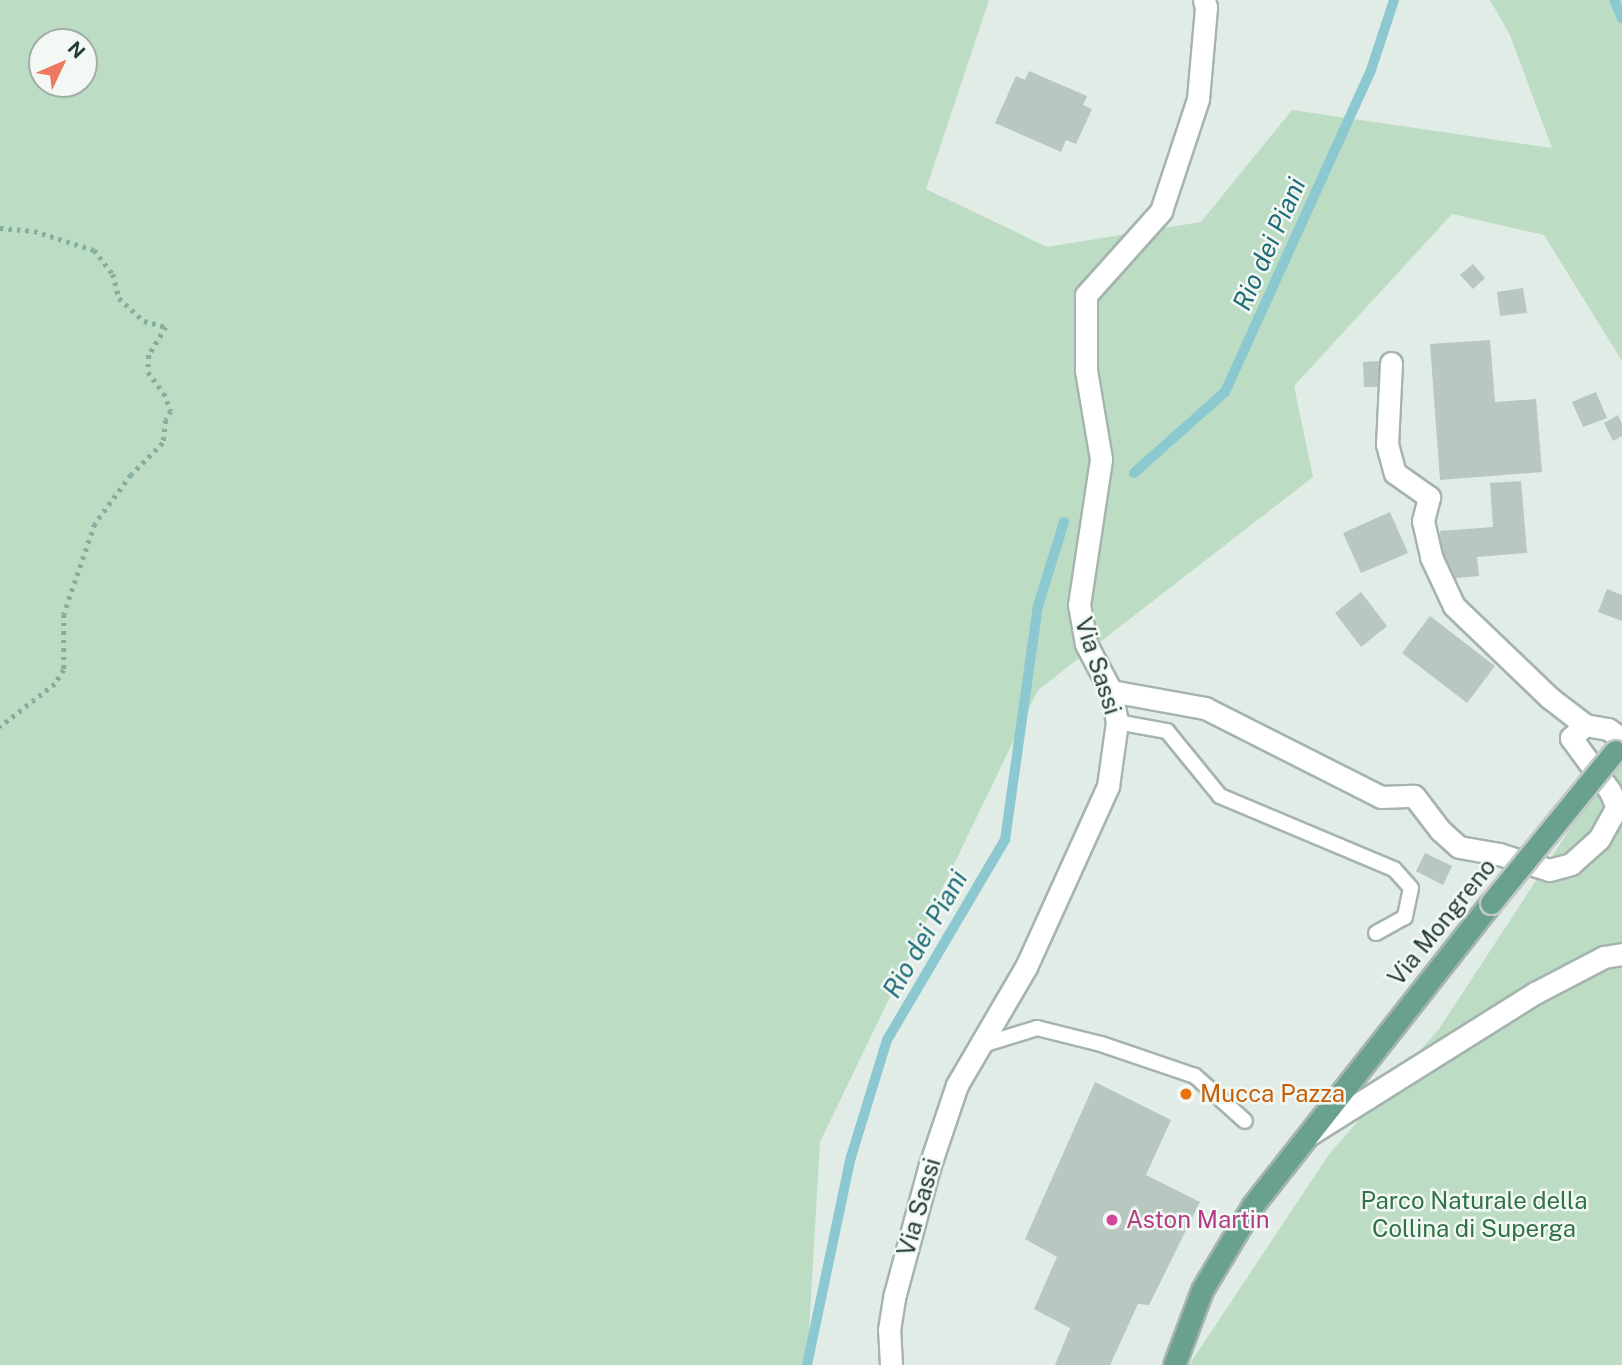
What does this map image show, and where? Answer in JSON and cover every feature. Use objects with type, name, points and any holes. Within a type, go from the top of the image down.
[{"type":"main road","name":"Via Mongreno","points":[[1174,1365],[1202,1290],[1223,1251],[1305,1136],[1620,744]]},
{"type":"street","name":"Via Sassi","points":[[891,1365],[889,1330],[910,1232],[957,1085],[1026,967],[1108,786],[1116,722],[1111,691],[1086,644],[1079,605],[1101,459],[1086,370],[1086,295],[1161,211],[1198,99],[1206,7],[1204,0]]},
{"type":"street","points":[[1391,363],[1387,444],[1395,473],[1429,497],[1423,521],[1431,557],[1454,606],[1550,698],[1585,725],[1608,729],[1620,744]]},
{"type":"street","points":[[1111,691],[1205,708],[1381,797],[1414,796],[1440,830],[1459,847],[1499,854],[1549,870],[1571,864],[1599,839],[1617,807],[1610,791],[1571,738],[1585,725]]},
{"type":"street","name":"Via Mongreno","points":[[1305,1136],[1535,993],[1604,957],[1622,954]]},
{"type":"lane","points":[[1116,722],[1167,731],[1220,796],[1394,869],[1410,888],[1405,917],[1376,933]]},
{"type":"lane","points":[[979,1046],[1037,1028],[1101,1044],[1195,1076],[1245,1121]]},
{"type":"path","points":[[0,228],[34,231],[94,250],[113,274],[119,298],[144,321],[166,327],[149,355],[148,372],[163,393],[171,411],[166,420],[163,443],[131,475],[95,524],[64,614],[64,670],[55,684],[0,727]]},
{"type":"green space","points":[[0,0],[989,0],[926,189],[1047,247],[1201,222],[1292,110],[1552,148],[1510,35],[1490,0],[1622,0],[1622,361],[1544,235],[1452,214],[1294,386],[1313,477],[1038,690],[820,1142],[807,1365],[0,1365]]},
{"type":"green space","name":"Parco Naturale della Collina di Superga","points":[[1622,749],[1622,1365],[1189,1365],[1330,1153],[1439,1029]]},
{"type":"building","points":[[1029,71],[1087,96],[1083,105],[1092,109],[1076,144],[1066,140],[1061,152],[995,123],[1016,76],[1025,80]]},
{"type":"building","points":[[1473,264],[1485,278],[1473,289],[1460,275]]},
{"type":"building","points":[[1523,288],[1527,313],[1500,316],[1497,292]]},
{"type":"building","points":[[1490,340],[1495,402],[1536,399],[1542,472],[1440,480],[1430,344]]},
{"type":"building","points":[[1379,361],[1380,387],[1364,387],[1363,362]]},
{"type":"building","points":[[1596,392],[1607,418],[1583,427],[1572,402]]},
{"type":"building","points":[[1618,415],[1622,424],[1622,436],[1613,441],[1604,423]]},
{"type":"building","points":[[1521,481],[1527,553],[1477,557],[1479,576],[1444,579],[1440,531],[1493,527],[1490,483]]},
{"type":"building","points":[[1390,512],[1408,553],[1361,573],[1343,533]]},
{"type":"building","points":[[1607,589],[1622,595],[1622,621],[1598,612]]},
{"type":"building","points":[[1361,592],[1387,626],[1361,647],[1335,613]]},
{"type":"building","points":[[1430,616],[1495,666],[1467,703],[1402,653]]},
{"type":"building","points":[[1425,853],[1452,866],[1443,885],[1416,871]]},
{"type":"building","name":"Aston Martin","points":[[1095,1082],[1171,1120],[1146,1175],[1200,1202],[1149,1305],[1138,1304],[1110,1365],[1055,1365],[1070,1328],[1034,1309],[1057,1257],[1025,1239]]},
{"type":"waterway","name":"Rio dei Piani","points":[[1134,473],[1225,392],[1371,70],[1394,0]]},
{"type":"waterway","points":[[1614,0],[1622,18]]},
{"type":"waterway","name":"Rio dei Piani","points":[[807,1365],[851,1157],[887,1040],[1005,840],[1038,606],[1064,522]]},
{"type":"place","name":"Mucca Pazza","points":[[1186,1094]]},
{"type":"place","name":"Aston Martin","points":[[1112,1220]]}]
